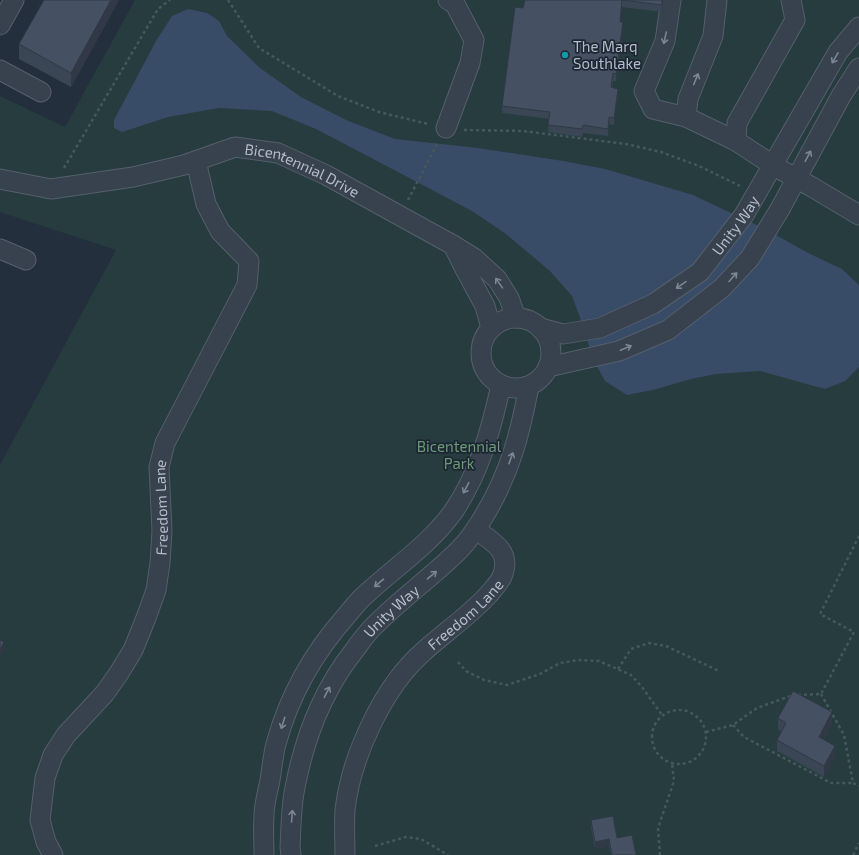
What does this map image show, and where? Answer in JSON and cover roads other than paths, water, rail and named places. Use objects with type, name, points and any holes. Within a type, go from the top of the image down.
[{"type":"street","points":[[0,25],[14,0]]},
{"type":"street","points":[[442,135],[470,63],[474,40],[455,4],[448,0]]},
{"type":"street","points":[[671,0],[665,42],[644,91],[653,108],[686,116],[736,141],[774,166],[859,215]]},
{"type":"street","points":[[686,116],[688,99],[713,36],[717,0]]},
{"type":"street","points":[[736,141],[737,123],[794,20],[790,0]]},
{"type":"street","name":"Unity Way","points":[[540,328],[563,334],[600,328],[653,304],[700,272],[744,215],[774,166],[838,52],[859,27]]},
{"type":"street","name":"Unity Way","points":[[548,367],[619,351],[668,330],[722,288],[750,258],[841,96],[859,68]]},
{"type":"street","points":[[0,70],[41,92]]},
{"type":"street","name":"Bicentennial Drive","points":[[0,179],[51,190],[133,177],[184,165],[235,148],[278,153],[326,175],[474,258],[497,279],[509,298],[516,318]]},
{"type":"street","name":"Freedom Lane","points":[[53,855],[46,842],[40,820],[45,778],[53,755],[66,734],[105,693],[119,673],[132,650],[146,618],[156,590],[160,563],[162,531],[159,467],[165,443],[246,284],[250,261],[220,231],[206,204],[196,161]]},
{"type":"street","points":[[453,245],[485,306],[491,328]]},
{"type":"street","points":[[0,250],[26,260]]},
{"type":"street","points":[[516,318],[529,321],[540,328],[548,340],[551,353],[548,367],[540,378],[529,386],[515,388],[501,385],[491,378],[483,366],[480,353],[483,340],[491,328],[503,319],[516,318]]},
{"type":"street","name":"Unity Way","points":[[264,855],[264,814],[276,745],[287,711],[301,680],[318,651],[338,624],[364,596],[408,560],[432,537],[453,512],[482,456],[490,432],[501,385]]},
{"type":"street","name":"Unity Way","points":[[291,855],[290,847],[294,794],[301,760],[313,721],[330,687],[352,653],[374,625],[442,567],[461,549],[476,530],[505,475],[517,443],[529,386]]},
{"type":"street","name":"Freedom Lane","points":[[345,855],[344,827],[350,783],[356,760],[378,712],[393,688],[422,653],[451,630],[480,603],[503,575],[505,564],[503,554],[496,543],[476,530]]},
{"type":"water","points":[[188,9],[207,13],[219,21],[227,36],[260,68],[301,97],[346,120],[395,139],[478,148],[563,161],[605,169],[693,195],[767,230],[808,253],[842,269],[859,285],[859,367],[845,381],[825,389],[760,371],[716,374],[627,395],[605,381],[592,357],[585,331],[572,296],[550,271],[506,234],[472,211],[316,129],[272,111],[219,108],[168,117],[122,132],[114,128],[114,120],[156,41],[172,16]]},
{"type":"place","name":"The Marq Southlake","points":[[565,55]]},
{"type":"park label","name":"Bicentennial Park","points":[[459,454]]}]
